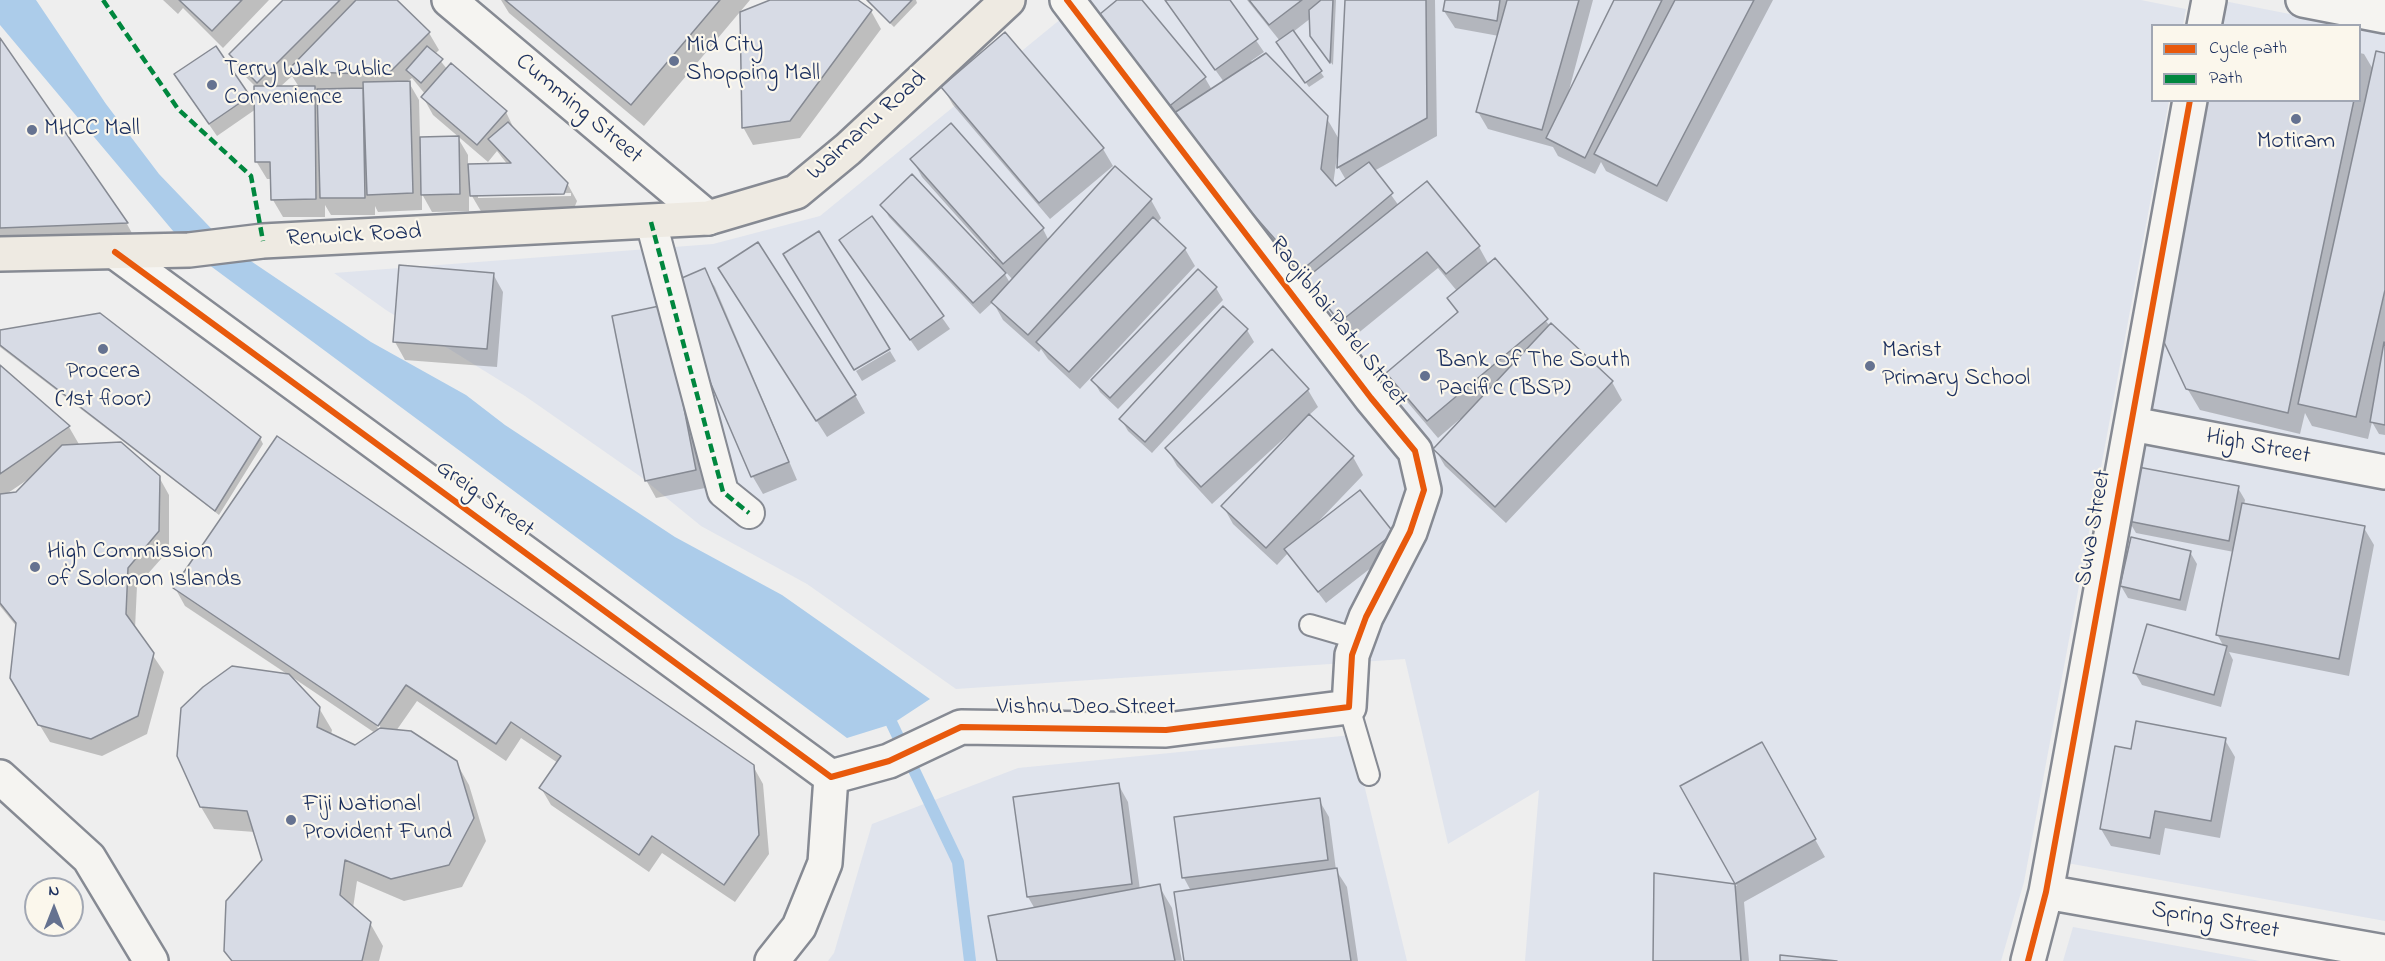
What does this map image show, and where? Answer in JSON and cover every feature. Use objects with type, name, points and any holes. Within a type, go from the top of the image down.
[{"type":"main road","name":"Waimanu Road","points":[[708,218],[796,192],[848,149],[1008,0]]},
{"type":"main road","name":"Renwick Road","points":[[0,254],[189,250],[263,241],[708,218]]},
{"type":"street","name":"Cumming Street","points":[[449,0],[708,218]]},
{"type":"street","name":"Raojibhai Patel Street","points":[[1067,0],[1371,398],[1415,451],[1424,490],[1410,532],[1366,617],[1352,655],[1349,707]]},
{"type":"street","points":[[2204,24],[2209,0]]},
{"type":"street","points":[[2303,0],[2385,16]]},
{"type":"street","name":"Suva Street","points":[[2028,961],[2046,892],[2190,102]]},
{"type":"street","points":[[651,222],[723,492],[749,513]]},
{"type":"street","name":"Greig Street","points":[[115,252],[831,777]]},
{"type":"street","name":"High Street","points":[[2132,424],[2385,472]]},
{"type":"street","name":"Vishnu Deo Street","points":[[831,777],[889,761],[962,727],[1166,730],[1349,707]]},
{"type":"street","points":[[0,777],[89,858],[151,961]]},
{"type":"street","points":[[772,961],[799,927],[825,863],[831,777]]},
{"type":"street","name":"Spring Street","points":[[2046,892],[2385,952]]},
{"type":"lane","points":[[1310,625],[1358,639]]},
{"type":"lane","name":"Raojibhai Patel Street","points":[[1349,707],[1369,775]]},
{"type":"shaded area","points":[[1084,0],[2141,0],[2186,9],[2183,24],[2151,24],[2151,102],[2169,102],[2024,882],[2001,961],[1525,961],[1539,790],[1448,844],[1405,659],[956,689],[807,584],[701,526],[641,477],[525,396],[386,310],[334,273],[713,244],[820,216]]},
{"type":"shaded area","points":[[2219,0],[2340,24],[2208,24]]},
{"type":"shaded area","points":[[2361,28],[2385,34],[2385,921],[2056,861],[2193,102],[2361,102]]},
{"type":"shaded area","points":[[1352,735],[1407,961],[828,961],[834,953],[872,824],[1018,768]]},
{"type":"shaded area","points":[[2073,927],[2260,961],[2063,961]]},
{"type":"water","points":[[0,0],[36,0],[106,104],[159,174],[227,245],[371,342],[466,395],[505,425],[675,537],[782,595],[930,699],[892,724],[847,738],[189,250],[0,25]]},
{"type":"building","points":[[179,0],[242,0],[212,31]]},
{"type":"building","points":[[283,0],[340,0],[257,83],[229,54]]},
{"type":"building","points":[[356,0],[397,0],[430,32],[387,75],[287,71]]},
{"type":"building","points":[[505,0],[720,0],[631,105]]},
{"type":"building","points":[[770,0],[858,0],[872,10],[790,121],[742,128],[740,12]]},
{"type":"building","points":[[867,0],[912,0],[890,23]]},
{"type":"building","points":[[1117,0],[1142,0],[1206,77],[1167,108],[1094,19]]},
{"type":"building","points":[[1165,0],[1230,0],[1258,39],[1215,70]]},
{"type":"building","points":[[1249,0],[1302,0],[1269,25]]},
{"type":"building","points":[[1321,0],[1333,0],[1330,63],[1310,36],[1309,10]]},
{"type":"building","points":[[1345,0],[1426,0],[1427,118],[1337,168]]},
{"type":"building","points":[[1445,0],[1500,0],[1497,21],[1443,11]]},
{"type":"building","points":[[1507,0],[1579,0],[1542,130],[1476,112]]},
{"type":"building","points":[[1614,0],[1662,0],[1585,158],[1546,138]]},
{"type":"building","points":[[1675,0],[1754,0],[1657,186],[1594,154]]},
{"type":"building","points":[[1293,30],[1322,71],[1305,83],[1276,42]]},
{"type":"building","points":[[1005,32],[1104,148],[1039,203],[941,87]]},
{"type":"building","name":"MHCC Mall","points":[[0,38],[128,223],[0,228]]},
{"type":"building","name":"Terry Walk Public Convenience","points":[[216,46],[250,96],[209,124],[174,74]]},
{"type":"building","points":[[427,46],[443,59],[421,83],[406,70]]},
{"type":"building","points":[[2376,51],[2385,53],[2385,290],[2356,417],[2298,404]]},
{"type":"building","points":[[1266,53],[1328,116],[1321,169],[1336,186],[1369,162],[1393,193],[1302,270],[1168,117]]},
{"type":"building","points":[[451,63],[507,111],[477,145],[421,97]]},
{"type":"building","points":[[410,81],[413,193],[367,195],[363,82]]},
{"type":"building","points":[[254,86],[315,86],[316,199],[271,200],[270,162],[255,162]]},
{"type":"building","points":[[363,88],[365,198],[320,198],[317,89]]},
{"type":"building","points":[[2206,102],[2354,102],[2288,413],[2186,389],[2163,340]]},
{"type":"building","points":[[508,122],[568,183],[564,194],[470,196],[468,164],[511,163],[488,139]]},
{"type":"building","points":[[951,123],[1044,228],[1003,264],[910,159]]},
{"type":"building","points":[[459,136],[460,194],[421,195],[420,137]]},
{"type":"building","points":[[1115,166],[1152,199],[1028,335],[991,302]]},
{"type":"building","points":[[912,174],[1006,273],[973,303],[880,205]]},
{"type":"building","points":[[1427,181],[1480,246],[1446,274],[1427,252],[1340,322],[1305,279]]},
{"type":"building","points":[[872,216],[944,316],[910,340],[839,240]]},
{"type":"building","points":[[1153,217],[1186,248],[1069,372],[1036,342]]},
{"type":"building","points":[[819,231],[890,349],[854,370],[783,254]]},
{"type":"building","points":[[758,242],[856,395],[816,421],[718,268]]},
{"type":"building","points":[[1495,258],[1548,319],[1427,421],[1386,373],[1458,312],[1447,298]]},
{"type":"building","points":[[399,265],[494,273],[487,349],[393,342]]},
{"type":"building","points":[[705,268],[789,462],[751,477],[668,284]]},
{"type":"building","points":[[1198,269],[1217,287],[1110,398],[1091,380]]},
{"type":"building","points":[[664,305],[696,470],[645,481],[612,316]]},
{"type":"building","points":[[1223,306],[1248,329],[1145,442],[1119,419]]},
{"type":"building","points":[[100,313],[261,437],[215,511],[0,345],[0,330]]},
{"type":"building","points":[[1551,323],[1613,381],[1495,507],[1433,449]]},
{"type":"building","points":[[2385,343],[2385,425],[2370,422]]},
{"type":"building","points":[[1272,349],[1309,389],[1201,487],[1165,448]]},
{"type":"building","points":[[0,365],[70,426],[0,474]]},
{"type":"building","points":[[1309,414],[1354,456],[1266,548],[1221,506]]},
{"type":"building","points":[[277,436],[754,765],[759,835],[724,885],[652,836],[639,855],[539,788],[561,756],[511,722],[496,744],[406,685],[378,726],[173,588]]},
{"type":"building","points":[[121,442],[160,476],[159,531],[128,568],[126,614],[154,653],[138,716],[91,739],[38,725],[10,678],[16,623],[0,603],[0,494],[16,492],[62,445]]},
{"type":"building","points":[[2138,467],[2239,486],[2229,541],[2128,521]]},
{"type":"building","points":[[1360,490],[1394,533],[1318,592],[1284,549]]},
{"type":"building","points":[[2242,503],[2365,526],[2339,659],[2216,635]]},
{"type":"building","points":[[2131,537],[2191,551],[2180,600],[2120,586]]},
{"type":"building","points":[[2147,624],[2227,646],[2214,695],[2133,673]]},
{"type":"building","points":[[232,666],[289,674],[320,707],[317,727],[355,745],[380,728],[411,731],[457,761],[474,818],[449,865],[391,879],[345,860],[340,895],[371,922],[362,961],[232,961],[224,951],[226,901],[262,860],[247,811],[200,807],[177,756],[181,708],[203,687]]},
{"type":"building","points":[[2136,721],[2226,738],[2211,821],[2155,811],[2150,838],[2100,829],[2115,746],[2131,749]]},
{"type":"building","points":[[1762,742],[1816,839],[1735,884],[1680,786]]},
{"type":"building","points":[[1119,783],[1132,884],[1027,897],[1013,797]]},
{"type":"building","points":[[1320,798],[1328,860],[1182,878],[1174,817]]},
{"type":"building","points":[[1337,868],[1351,961],[1184,961],[1174,892]]},
{"type":"building","points":[[1654,873],[1735,884],[1741,961],[1653,961]]},
{"type":"building","points":[[1160,884],[1175,961],[997,961],[988,916]]},
{"type":"building","points":[[1780,955],[1837,961],[1780,961]]},
{"type":"waterway","points":[[892,724],[958,862],[970,961]]},
{"type":"marked path","points":[[103,0],[178,109],[251,176],[263,241]]},
{"type":"marked path","points":[[651,222],[723,492],[749,513]]},
{"type":"cycle path","points":[[115,252],[831,777],[889,761],[961,727],[1166,730],[1349,707],[1352,655],[1366,617],[1410,532],[1424,490],[1415,451],[1371,398],[1067,0]]},
{"type":"cycle path","points":[[2028,961],[2046,892],[2190,102]]},
{"type":"place","name":"Mid City Shopping Mall","points":[[674,61]]},
{"type":"place","name":"Terry Walk Public Convenience","points":[[212,85]]},
{"type":"place","name":"Motiram","points":[[2296,119]]},
{"type":"place","name":"MHCC Mall","points":[[32,130]]},
{"type":"place","name":"Procera (1st floor)","points":[[103,349]]},
{"type":"place","name":"Marist Primary School","points":[[1870,366]]},
{"type":"place","name":"Bank Of The South Pacific (BSP)","points":[[1425,376]]},
{"type":"place","name":"High Commission of Solomon Islands","points":[[35,567]]},
{"type":"place","name":"Fiji National Provident Fund","points":[[291,820]]}]
